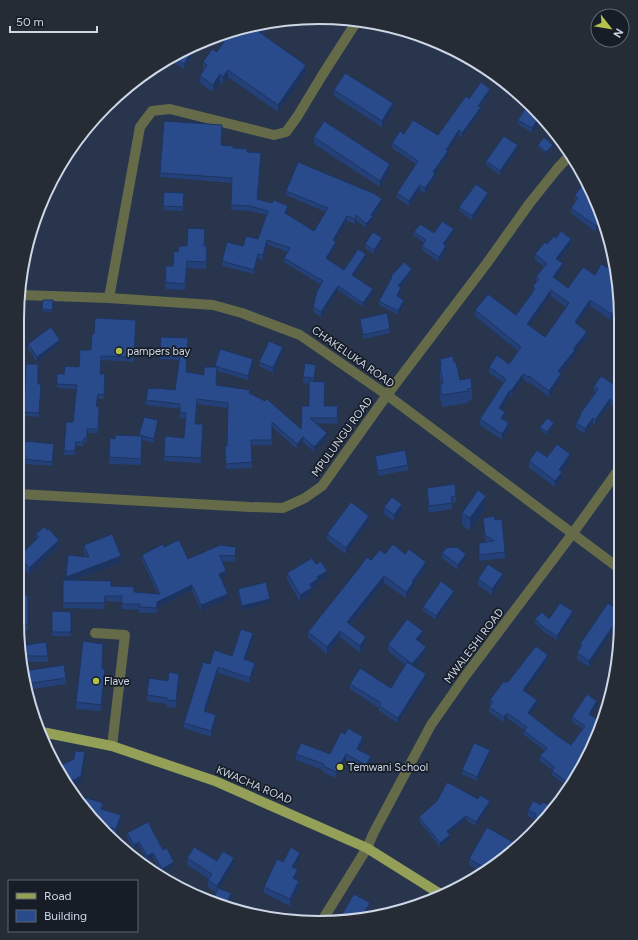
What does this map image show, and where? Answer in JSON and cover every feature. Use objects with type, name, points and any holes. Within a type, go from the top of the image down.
[{"type":"main road","name":"KWACHA ROAD","points":[[46,733],[112,746],[215,781],[366,848],[436,892]]},
{"type":"street","points":[[109,298],[140,128],[152,111],[170,109],[274,135],[286,132],[353,27]]},
{"type":"street","name":"MPULUNGU ROAD","points":[[24,494],[283,508],[305,498],[322,486],[387,395],[529,204],[566,159]]},
{"type":"street","name":"CHAKELUKA ROAD","points":[[25,295],[109,298],[213,305],[242,313],[300,335],[387,395],[614,564]]},
{"type":"street","name":"MWALESHI ROAD","points":[[325,916],[366,848],[431,725],[466,675],[614,477]]},
{"type":"street","points":[[95,633],[125,635],[112,746]]},
{"type":"building","points":[[260,30],[259,32],[306,65],[278,105],[228,70],[223,77],[220,74],[213,85],[200,76],[207,65],[203,62],[212,49],[217,52],[225,40]]},
{"type":"building","points":[[191,53],[184,64],[178,60]]},
{"type":"building","points":[[345,73],[393,103],[382,121],[334,90]]},
{"type":"building","points":[[481,82],[490,89],[478,106],[481,107],[462,133],[459,130],[446,150],[448,151],[433,172],[435,174],[425,188],[420,185],[409,201],[397,193],[418,161],[392,143],[400,131],[404,134],[413,120],[438,135],[466,96],[469,99]]},
{"type":"building","points":[[526,108],[537,120],[532,128],[518,120]]},
{"type":"building","points":[[164,121],[222,125],[221,145],[247,149],[247,152],[261,153],[257,199],[272,203],[274,200],[288,206],[285,213],[314,231],[328,208],[286,191],[298,162],[375,194],[382,199],[371,215],[373,216],[366,224],[356,215],[355,219],[347,216],[333,240],[336,242],[326,258],[344,270],[358,249],[366,254],[352,275],[373,289],[363,303],[338,286],[321,312],[313,307],[317,291],[323,281],[284,258],[290,248],[267,240],[263,255],[258,254],[254,270],[222,261],[227,242],[243,246],[246,236],[258,239],[268,211],[250,206],[231,205],[232,178],[160,173]]},
{"type":"building","points":[[324,121],[390,164],[380,181],[314,137]]},
{"type":"building","points":[[504,136],[518,145],[500,171],[486,161]]},
{"type":"building","points":[[544,137],[553,145],[546,152],[538,145]]},
{"type":"building","points":[[476,184],[488,193],[472,216],[459,207]]},
{"type":"building","points":[[582,185],[592,206],[598,223],[596,226],[571,208],[578,198],[575,195]]},
{"type":"building","points":[[164,192],[184,193],[183,207],[163,206]]},
{"type":"building","points":[[442,221],[454,229],[443,244],[446,246],[439,257],[422,246],[426,240],[414,232],[420,224],[434,233]]},
{"type":"building","points":[[188,228],[205,229],[204,246],[207,246],[206,262],[187,261],[185,284],[165,282],[166,266],[173,266],[174,251],[178,252],[179,246],[187,246]]},
{"type":"building","points":[[561,231],[571,239],[556,259],[563,263],[553,277],[568,288],[583,267],[595,275],[601,264],[609,269],[614,310],[611,314],[590,300],[575,322],[587,332],[558,371],[561,374],[549,391],[529,376],[528,377],[523,374],[511,391],[510,390],[499,408],[505,412],[501,418],[509,423],[502,434],[480,419],[506,379],[489,367],[497,355],[509,364],[521,347],[475,310],[488,294],[516,315],[535,289],[533,286],[539,279],[536,277],[547,263],[535,254],[545,242],[547,244],[554,236],[556,238]],"holes":[[[551,290],[569,303],[545,337],[527,324]]]},
{"type":"building","points":[[373,232],[382,238],[374,250],[365,244]]},
{"type":"building","points":[[404,262],[412,269],[398,286],[401,287],[397,296],[404,300],[398,311],[379,301],[392,277],[391,276]]},
{"type":"building","points":[[43,300],[53,300],[52,310],[42,309]]},
{"type":"building","points":[[387,313],[390,329],[363,335],[360,319]]},
{"type":"building","points":[[95,318],[136,320],[134,357],[101,356],[100,374],[105,374],[104,395],[98,394],[96,406],[99,407],[98,429],[87,429],[87,438],[84,438],[83,442],[76,442],[75,451],[64,451],[66,422],[73,422],[77,385],[57,384],[57,374],[64,374],[65,366],[79,367],[80,350],[91,350]]},
{"type":"building","points":[[51,327],[60,340],[37,357],[28,344]]},
{"type":"building","points":[[161,337],[188,338],[186,372],[204,375],[204,367],[217,367],[216,385],[250,390],[249,393],[265,401],[267,399],[301,429],[302,406],[309,406],[309,381],[325,382],[324,406],[338,406],[337,418],[310,418],[327,433],[314,447],[303,437],[297,444],[272,422],[272,440],[251,440],[252,462],[226,464],[225,446],[227,446],[228,403],[197,399],[195,424],[203,424],[201,458],[164,456],[165,436],[184,438],[186,413],[180,413],[180,404],[146,400],[148,388],[175,390],[180,355],[160,354]]},
{"type":"building","points":[[269,341],[283,347],[273,368],[259,362]]},
{"type":"building","points":[[220,349],[253,359],[248,376],[215,366]]},
{"type":"building","points":[[453,356],[460,380],[471,378],[472,388],[468,389],[468,391],[442,395],[440,384],[443,384],[440,359]]},
{"type":"building","points":[[305,363],[316,365],[314,378],[303,377]]},
{"type":"building","points":[[26,364],[38,364],[38,384],[41,384],[39,413],[24,412]]},
{"type":"building","points":[[601,376],[613,384],[614,383],[614,402],[610,399],[595,420],[593,418],[585,429],[576,423],[581,415],[580,414],[598,389],[594,386]]},
{"type":"building","points":[[144,417],[158,420],[154,439],[139,435]]},
{"type":"building","points":[[547,418],[554,423],[547,432],[540,427]]},
{"type":"building","points":[[115,435],[142,436],[141,459],[109,457],[110,438],[115,439]]},
{"type":"building","points":[[25,441],[54,444],[52,462],[24,459]]},
{"type":"building","points":[[557,444],[570,454],[559,470],[562,472],[555,481],[529,461],[537,450],[547,457]]},
{"type":"building","points":[[405,450],[408,465],[378,471],[375,456]]},
{"type":"building","points":[[455,484],[456,496],[451,497],[452,503],[429,506],[427,488]]},
{"type":"building","points":[[478,490],[486,496],[470,518],[462,513]]},
{"type":"building","points":[[392,497],[402,504],[394,515],[384,507]]},
{"type":"building","points":[[351,502],[369,516],[346,548],[327,534]]},
{"type":"building","points":[[494,516],[495,520],[502,519],[505,552],[479,555],[479,543],[494,541],[485,535],[483,518]]},
{"type":"building","points":[[44,527],[47,530],[49,529],[59,540],[29,568],[24,562],[24,551],[39,537],[36,534]]},
{"type":"building","points":[[112,534],[121,556],[66,577],[68,555],[89,557],[84,545]]},
{"type":"building","points":[[179,540],[188,559],[220,545],[236,547],[235,556],[220,555],[226,571],[219,574],[228,594],[201,605],[192,585],[157,602],[157,608],[139,607],[140,604],[122,604],[122,596],[105,596],[104,603],[63,603],[63,580],[111,581],[111,586],[134,587],[134,592],[160,594],[142,555],[163,544],[164,547]]},
{"type":"building","points":[[393,544],[405,554],[409,549],[426,562],[406,592],[384,576],[347,622],[366,637],[360,646],[340,631],[327,647],[308,632],[367,557],[371,560],[380,550],[385,554]]},
{"type":"building","points":[[457,547],[466,554],[458,565],[442,553],[446,548]]},
{"type":"building","points":[[312,558],[316,564],[321,561],[327,571],[317,577],[318,579],[310,584],[312,588],[300,595],[287,573]]},
{"type":"building","points":[[488,564],[503,574],[492,589],[478,579]]},
{"type":"building","points":[[441,581],[454,591],[436,616],[423,607]]},
{"type":"building","points":[[266,582],[270,599],[242,606],[238,589]]},
{"type":"building","points":[[24,595],[28,595],[28,625],[24,625]]},
{"type":"building","points":[[560,603],[573,611],[557,636],[543,627],[535,619],[542,612],[549,619]]},
{"type":"building","points":[[608,603],[614,607],[614,625],[589,661],[577,653],[582,645],[580,644]]},
{"type":"building","points":[[52,611],[71,612],[71,632],[52,632]]},
{"type":"building","points":[[407,619],[423,631],[416,639],[426,647],[412,664],[388,645]]},
{"type":"building","points":[[241,629],[253,633],[244,659],[255,663],[250,678],[218,667],[204,711],[216,715],[211,731],[184,723],[203,662],[210,664],[214,650],[232,656]]},
{"type":"building","points":[[83,641],[103,644],[102,669],[105,669],[101,705],[76,702]]},
{"type":"building","points":[[46,642],[48,656],[27,656],[26,645]]},
{"type":"building","points":[[536,646],[548,655],[523,690],[537,700],[528,713],[571,745],[585,726],[572,717],[587,694],[597,701],[589,714],[597,719],[592,734],[566,781],[552,771],[555,767],[540,756],[547,748],[524,731],[527,727],[507,713],[504,717],[489,707],[493,702],[490,700],[503,682],[508,682]]},
{"type":"building","points":[[407,662],[426,674],[398,718],[379,706],[381,703],[350,684],[360,668],[391,688]]},
{"type":"building","points":[[64,665],[66,678],[31,683],[29,670]]},
{"type":"building","points":[[169,672],[179,674],[176,701],[147,695],[149,678],[168,681]]},
{"type":"building","points":[[348,728],[363,737],[357,749],[371,756],[366,765],[346,754],[336,772],[323,766],[324,764],[296,754],[301,743],[330,754],[341,732],[345,734]]},
{"type":"building","points":[[474,743],[490,750],[477,777],[462,770]]},
{"type":"building","points":[[75,751],[85,752],[81,776],[72,781],[62,765],[74,759]]},
{"type":"building","points":[[447,782],[478,799],[480,795],[490,801],[476,822],[466,816],[447,831],[450,835],[440,843],[419,817],[437,801]]},
{"type":"building","points":[[83,798],[103,803],[101,809],[121,815],[116,829],[107,826]]},
{"type":"building","points":[[533,801],[541,805],[543,802],[549,805],[538,819],[535,817],[536,814],[528,810]]},
{"type":"building","points":[[148,822],[163,850],[167,848],[174,862],[162,869],[153,853],[147,856],[139,842],[134,845],[127,833]]},
{"type":"building","points":[[487,827],[514,843],[483,866],[469,859]]},
{"type":"building","points":[[194,847],[217,861],[223,851],[234,858],[217,886],[208,880],[212,874],[187,858]]},
{"type":"building","points":[[291,847],[300,853],[292,867],[298,869],[293,878],[299,881],[290,899],[264,887],[277,859],[283,862]]},
{"type":"building","points":[[218,888],[231,893],[228,901],[214,897]]},
{"type":"building","points":[[354,894],[370,903],[365,912],[342,915]]},
{"type":"place","name":"pampers bay","points":[[119,351]]},
{"type":"place","name":"Flave","points":[[96,681]]},
{"type":"place","name":"Temwani School","points":[[340,767]]}]
